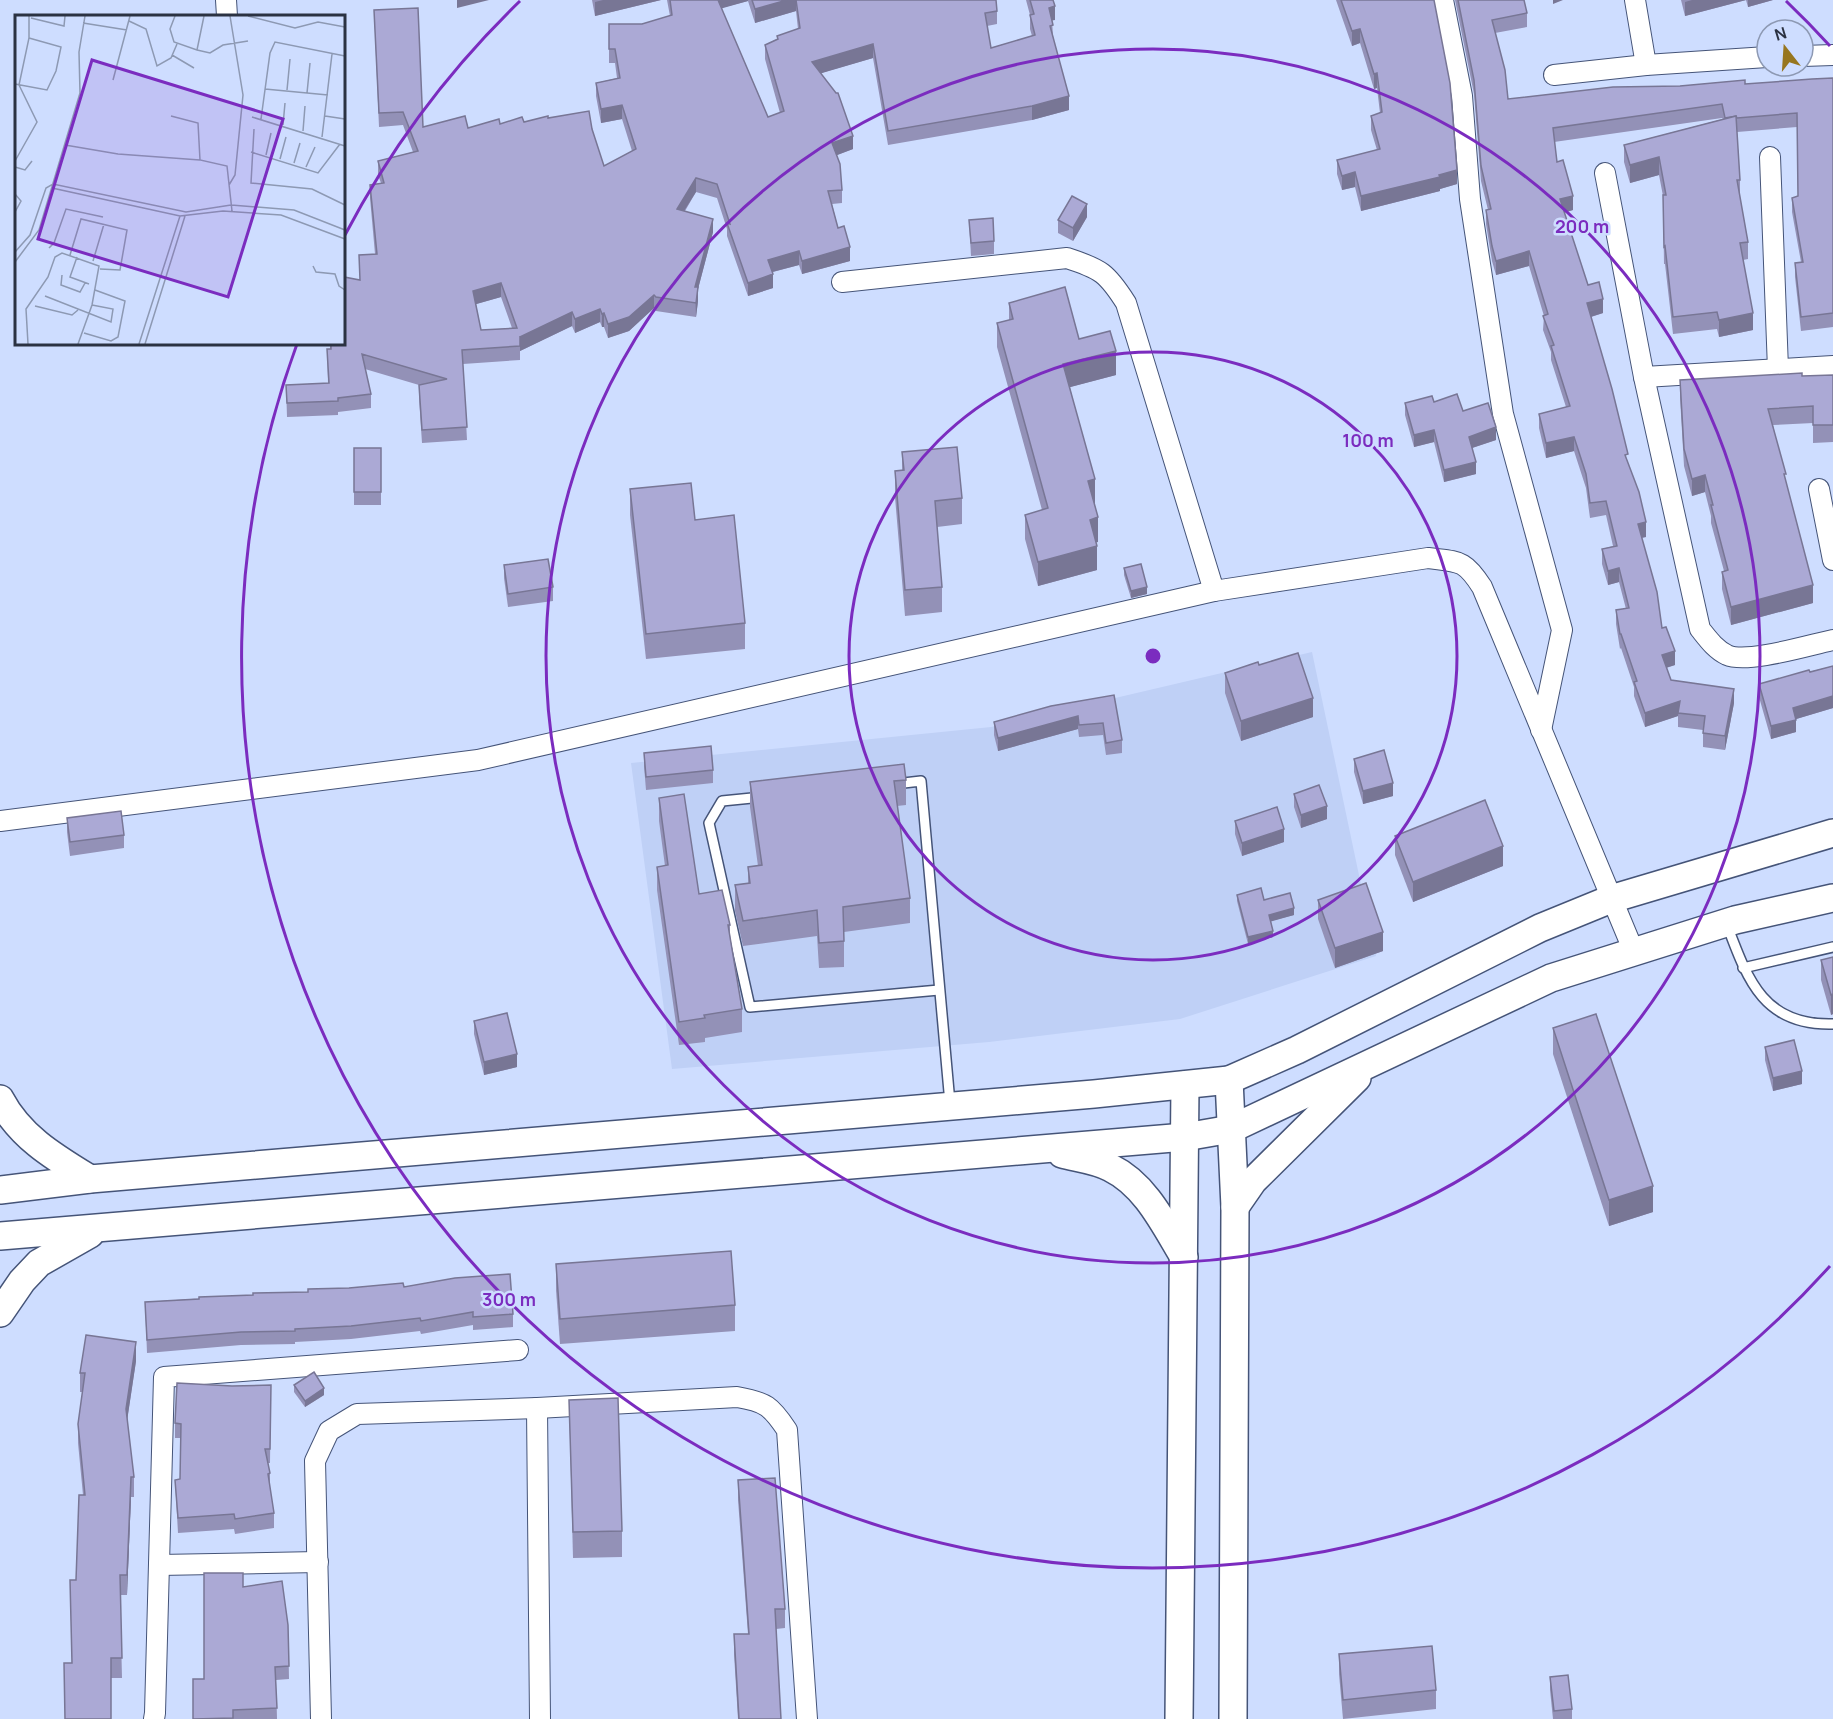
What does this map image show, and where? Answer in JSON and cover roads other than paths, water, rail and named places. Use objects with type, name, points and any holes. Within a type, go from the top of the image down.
[{"type":"street","points":[[226,0],[227,15]]},
{"type":"street","points":[[1443,0],[1462,96],[1470,199],[1503,414],[1562,630],[1541,730]]},
{"type":"street","points":[[1635,0],[1646,65]]},
{"type":"street","points":[[1815,56],[1833,55]]},
{"type":"street","points":[[1554,75],[1646,65],[1755,58]]},
{"type":"street","points":[[1770,156],[1778,369]]},
{"type":"street","points":[[1605,173],[1644,377],[1700,629],[1711,644],[1728,655],[1746,658],[1833,640]]},
{"type":"street","points":[[842,282],[1067,258],[1094,267],[1113,282],[1126,303],[1214,591]]},
{"type":"street","points":[[1644,377],[1833,366]]},
{"type":"street","points":[[1819,489],[1833,560]]},
{"type":"street","points":[[0,821],[478,760],[1214,591],[1428,558],[1458,562],[1471,570],[1482,587],[1634,952]]},
{"type":"street","points":[[0,1190],[90,1179],[1229,1080],[1297,1050],[1540,928],[1611,899],[1833,833]]},
{"type":"street","points":[[0,1236],[1185,1137],[1231,1129],[1551,978],[1726,923],[1833,898]]},
{"type":"street","points":[[1235,1207],[1253,1182],[1372,1063]]},
{"type":"street","points":[[1229,1080],[1235,1207],[1233,1719]]},
{"type":"street","points":[[1179,1719],[1185,1084]]},
{"type":"street","points":[[0,1099],[25,1135],[54,1158],[90,1179]]},
{"type":"street","points":[[1043,1149],[1111,1167],[1129,1180],[1149,1200],[1184,1258]]},
{"type":"street","points":[[0,1312],[22,1281],[39,1263],[98,1229]]},
{"type":"street","points":[[154,1719],[164,1377],[519,1350]]},
{"type":"street","points":[[321,1719],[315,1461],[329,1431],[357,1414],[537,1408],[736,1396],[758,1401],[774,1410],[787,1431],[807,1719]]},
{"type":"street","points":[[537,1408],[540,1719]]},
{"type":"street","points":[[159,1565],[318,1562]]},
{"type":"lane","points":[[885,785],[921,781],[950,1106]]},
{"type":"lane","points":[[768,796],[722,801],[709,823],[750,1007],[939,990]]},
{"type":"lane","points":[[1726,923],[1743,968],[1762,998],[1793,1020],[1833,1024]]},
{"type":"lane","points":[[1743,968],[1833,947]]}]
